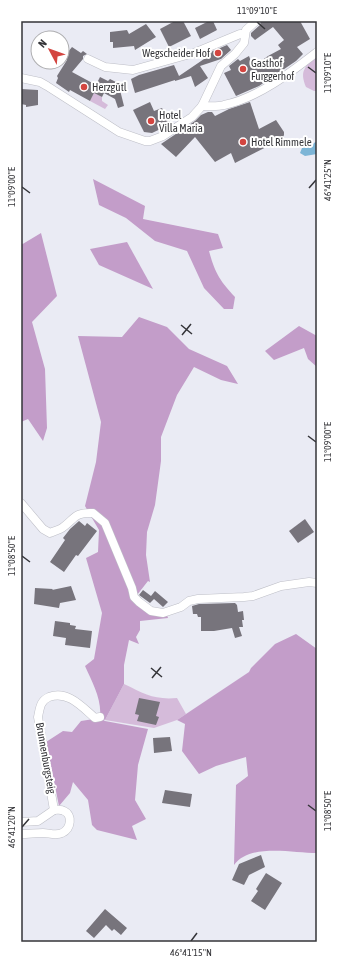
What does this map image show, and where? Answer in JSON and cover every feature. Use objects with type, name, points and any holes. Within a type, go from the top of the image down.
[{"type":"street","points":[[21,78],[40,82],[119,132],[145,141],[150,141],[163,136],[192,117],[202,106],[221,66],[235,54],[244,43],[246,30],[256,21]]},
{"type":"street","points":[[88,59],[105,67],[133,70],[194,53],[240,34],[245,34]]},
{"type":"street","points":[[202,106],[224,105],[254,94],[271,86],[317,52]]},
{"type":"street","points":[[21,503],[43,529],[50,533],[62,529],[72,518],[83,512],[93,513],[105,523],[132,588],[134,597],[151,611],[163,613],[181,607],[189,601],[198,599],[253,596],[281,586],[309,582],[317,583]]},
{"type":"street","name":"Brunnenburgsteig","points":[[54,810],[50,776],[38,717],[40,705],[44,699],[54,696],[65,696],[94,718],[100,717]]},
{"type":"street","points":[[21,822],[38,821],[54,810],[62,810],[67,813],[69,817],[69,826],[63,833],[21,834]]},
{"type":"shaded area","points":[[317,57],[317,91],[314,91],[306,87],[303,73],[306,66]]},
{"type":"shaded area","points":[[94,93],[102,97],[102,101],[108,105],[105,109],[90,101]]},
{"type":"shaded area","points":[[93,179],[145,206],[143,219],[218,234],[223,248],[209,251],[213,265],[219,276],[225,286],[235,297],[233,309],[224,309],[204,288],[187,251],[155,241],[126,218],[99,205]]},
{"type":"shaded area","points":[[41,233],[57,296],[32,322],[45,369],[47,428],[43,441],[28,419],[21,422],[21,245]]},
{"type":"shaded area","points":[[127,242],[153,289],[99,265],[90,249]]},
{"type":"shaded area","points":[[139,317],[167,327],[189,349],[227,366],[238,384],[221,380],[194,367],[177,395],[161,437],[161,461],[155,505],[147,532],[146,555],[150,582],[148,581],[137,595],[139,602],[166,612],[168,618],[140,621],[140,630],[136,637],[139,644],[129,640],[124,665],[124,684],[105,720],[100,717],[98,697],[85,666],[94,659],[102,613],[86,558],[98,552],[99,530],[85,506],[96,462],[101,422],[78,336],[122,337]]},
{"type":"shaded area","points":[[299,326],[317,336],[317,367],[308,359],[304,348],[274,360],[265,351]]},
{"type":"shaded area","points":[[296,634],[317,649],[317,853],[284,851],[261,852],[250,854],[241,858],[234,865],[236,785],[248,776],[246,757],[216,766],[199,774],[182,751],[185,724],[177,720],[249,672],[251,668],[275,644]]},
{"type":"shaded area","points":[[124,684],[156,697],[177,698],[186,714],[177,720],[154,728],[105,720]]},
{"type":"shaded area","points":[[100,718],[105,721],[148,729],[138,765],[135,800],[146,819],[132,826],[137,840],[97,830],[92,825],[88,800],[73,782],[70,793],[59,806],[46,742],[63,731],[72,732],[81,721]]},
{"type":"water","points":[[317,141],[317,154],[305,156],[300,153],[302,148],[313,145]]},
{"type":"building","points":[[175,21],[183,21],[191,36],[169,47],[160,29]]},
{"type":"building","points":[[209,21],[213,21],[217,30],[200,39],[195,28]]},
{"type":"building","points":[[261,21],[300,21],[310,39],[297,47],[303,54],[296,61],[259,86],[236,96],[224,73],[231,70],[229,66],[238,59],[240,61],[249,56],[253,67],[281,49],[278,45],[284,40],[273,27],[255,40],[251,36],[251,33],[260,25]]},
{"type":"building","points":[[146,24],[156,37],[135,50],[134,46],[113,48],[113,42],[110,42],[110,32],[127,30],[129,34]]},
{"type":"building","points":[[227,45],[231,50],[221,59],[200,66],[208,78],[195,87],[191,76],[135,93],[131,79],[139,75],[174,65],[179,76],[207,57],[206,54]]},
{"type":"building","points":[[72,47],[81,53],[83,51],[87,54],[83,56],[83,59],[72,72],[96,85],[100,77],[108,81],[110,79],[122,85],[120,90],[124,106],[118,108],[115,99],[104,93],[102,97],[94,93],[90,101],[70,90],[69,92],[56,83],[58,78],[57,76],[61,70],[70,70],[70,50]]},
{"type":"building","points":[[21,89],[38,90],[38,105],[26,107],[26,105],[21,104]]},
{"type":"building","points":[[150,102],[154,111],[162,108],[171,124],[152,133],[144,132],[133,110]]},
{"type":"building","points":[[250,102],[259,129],[276,120],[284,132],[282,139],[235,163],[231,153],[215,162],[195,137],[176,157],[161,144],[195,121],[201,115],[212,112],[215,116],[229,109]]},
{"type":"building","points":[[305,519],[314,532],[298,543],[289,531]]},
{"type":"building","points":[[79,521],[85,526],[87,523],[97,531],[78,556],[76,555],[64,572],[50,562],[65,540],[63,538]]},
{"type":"building","points":[[71,586],[76,600],[60,603],[59,608],[34,604],[35,588],[53,589],[52,590]]},
{"type":"building","points":[[143,590],[151,596],[155,591],[168,602],[163,607],[154,599],[150,603],[139,595]]},
{"type":"building","points":[[235,603],[237,605],[238,612],[243,611],[243,627],[239,627],[242,636],[235,638],[232,628],[214,631],[201,631],[201,617],[198,617],[197,614],[193,614],[192,606],[199,604]]},
{"type":"building","points":[[55,621],[70,623],[70,625],[76,626],[75,629],[92,631],[90,648],[65,645],[66,638],[53,636]]},
{"type":"building","points":[[139,698],[160,702],[156,716],[159,717],[156,725],[137,721],[139,715],[135,714]]},
{"type":"building","points":[[170,737],[172,751],[154,753],[153,738]]},
{"type":"building","points":[[165,790],[192,794],[190,807],[162,803]]},
{"type":"building","points":[[261,855],[265,867],[249,875],[244,885],[232,880],[239,864]]},
{"type":"building","points":[[266,873],[282,883],[265,910],[251,901],[258,891],[256,889]]},
{"type":"building","points":[[105,909],[127,928],[121,935],[114,929],[112,931],[106,925],[94,938],[86,931]]},
{"type":"place","name":"Wegscheider Hof","points":[[218,53]]},
{"type":"place","name":"Gasthof Furggerhof","points":[[243,69]]},
{"type":"place","name":"Herzgütl","points":[[84,87]]},
{"type":"place","name":"Hotel Villa Maria","points":[[151,121]]},
{"type":"place","name":"Hotel Rimmele","points":[[243,142]]}]
